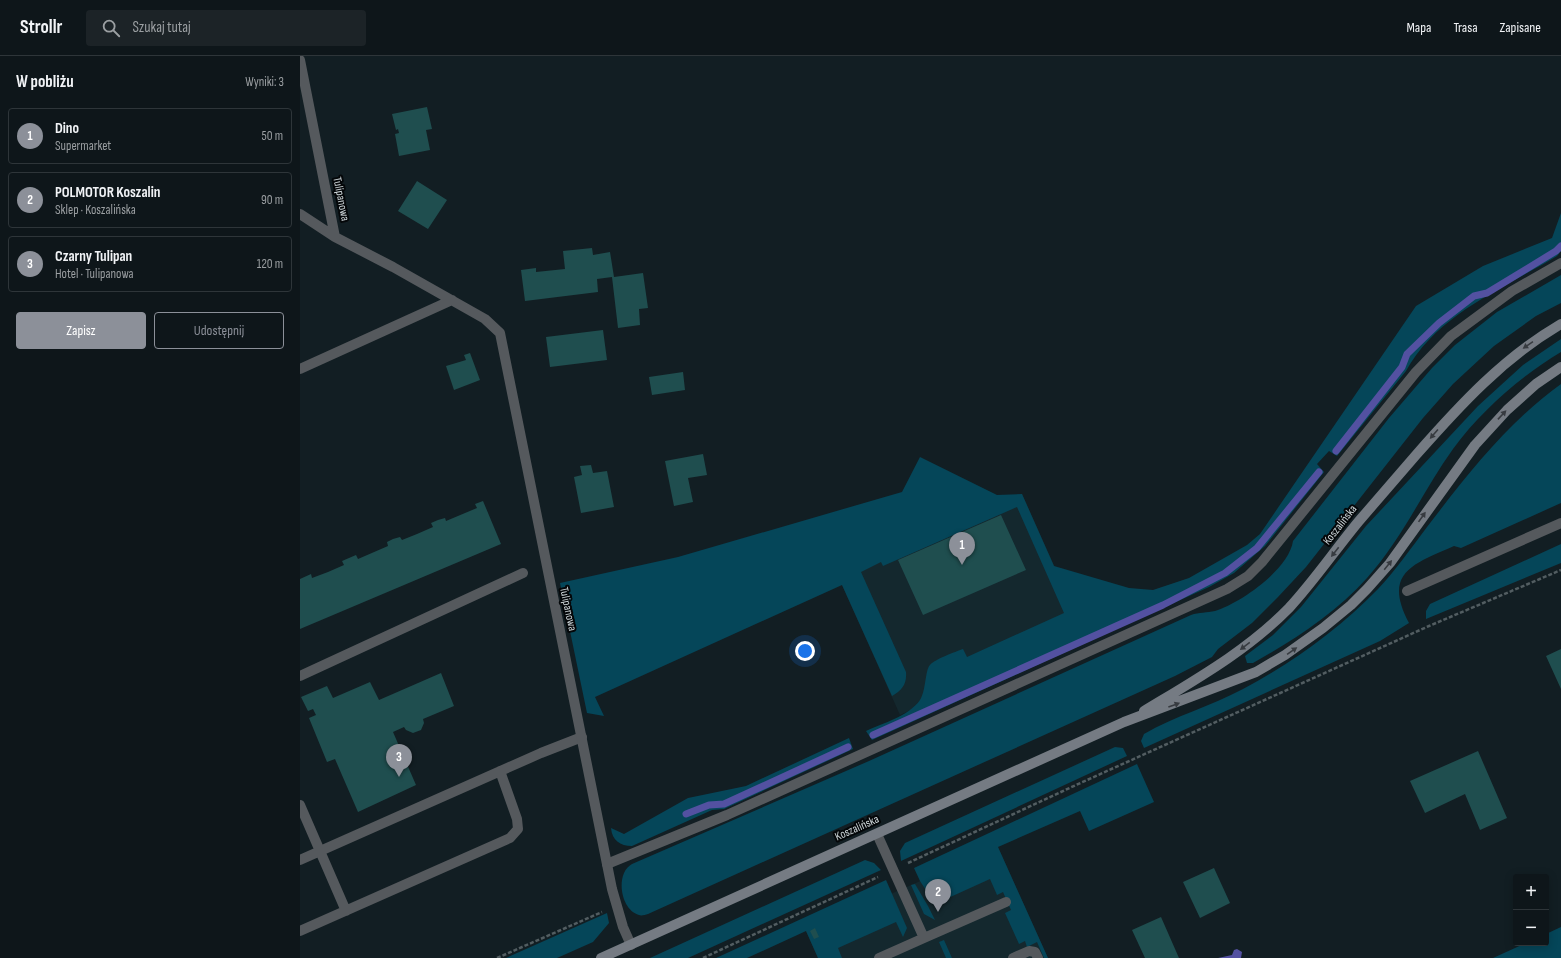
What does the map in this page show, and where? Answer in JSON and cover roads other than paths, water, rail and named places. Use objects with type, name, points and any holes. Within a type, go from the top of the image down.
[{"type":"main road","name":"Koszalińska","points":[[1124,722],[1202,676],[1268,628],[1311,584],[1359,522],[1461,403],[1495,370],[1518,351],[1561,324]]},
{"type":"main road","name":"Koszalińska","points":[[601,958],[1124,722],[1256,672],[1285,655],[1323,628],[1351,605],[1390,564],[1475,445],[1524,394],[1561,367]]},
{"type":"street","name":"Tulipanowa","points":[[300,60],[335,237],[393,267],[485,319],[500,333],[607,864],[617,905],[631,945]]},
{"type":"street","points":[[300,214],[335,237]]},
{"type":"street","points":[[607,864],[727,815],[1227,589],[1248,576],[1266,558],[1416,372],[1451,336],[1512,291],[1561,263]]},
{"type":"street","points":[[300,369],[452,300]]},
{"type":"street","points":[[1407,591],[1561,523]]},
{"type":"street","points":[[300,676],[523,573]]},
{"type":"street","points":[[300,860],[500,771],[582,737]]},
{"type":"street","points":[[300,932],[510,838],[518,829],[517,819],[500,771]]},
{"type":"street","points":[[300,805],[346,911]]},
{"type":"street","points":[[877,834],[924,938]]},
{"type":"street","points":[[879,958],[1006,902]]},
{"type":"street","points":[[1013,958],[1029,951],[1035,952],[1038,958]]},
{"type":"waterway","points":[[1336,451],[1402,367],[1407,354],[1439,323],[1474,296],[1487,293],[1556,251],[1561,246]]},
{"type":"waterway","points":[[873,735],[1163,605],[1225,573],[1257,548],[1319,472]]},
{"type":"waterway","points":[[686,814],[709,805],[724,804],[848,747]]},
{"type":"place","name":"Dino","points":[[962,565]]},
{"type":"place","name":"Czarny Tulipan","points":[[399,777]]},
{"type":"place","name":"POLMOTOR Koszalin","points":[[938,912]]}]
